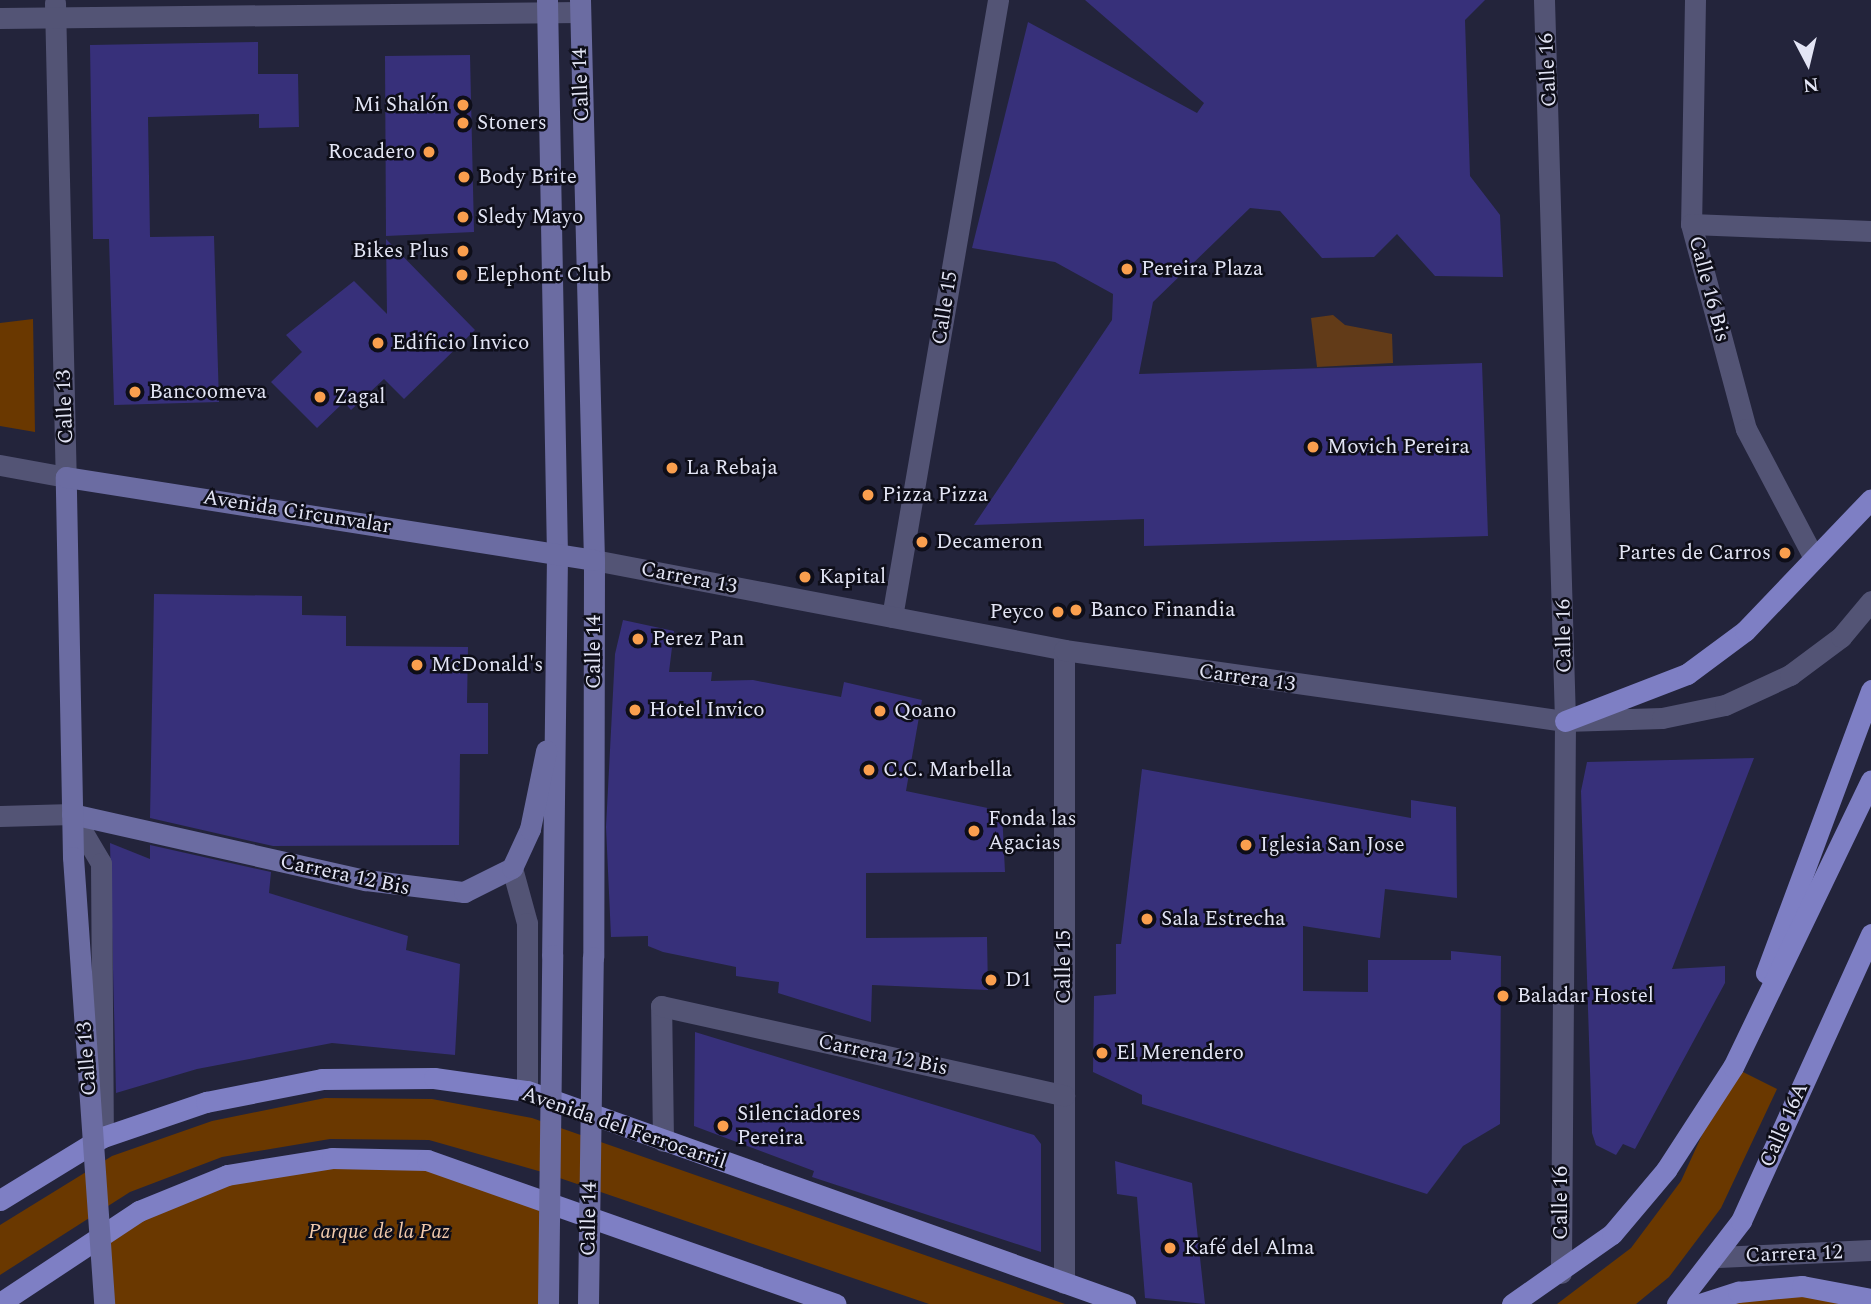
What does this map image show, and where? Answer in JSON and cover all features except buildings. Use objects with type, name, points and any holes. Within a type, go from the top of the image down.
[{"type":"main road","name":"Calle 14","points":[[580,6],[594,560],[593,957],[588,1304]]},
{"type":"main road","name":"Calle 14","points":[[547,7],[557,554],[548,1304]]},
{"type":"main road","name":"Avenida Circunvalar","points":[[66,477],[594,560]]},
{"type":"main road","name":"Calle 13","points":[[66,477],[73,857],[104,1304]]},
{"type":"main road","points":[[1566,721],[1687,674],[1745,631],[1871,499]]},
{"type":"main road","points":[[1733,1068],[1819,817],[1871,690]]},
{"type":"main road","points":[[512,868],[530,829],[556,697]]},
{"type":"main road","points":[[1512,1304],[1561,1273],[1612,1234],[1666,1170],[1733,1068],[1871,780]]},
{"type":"main road","name":"Carrera 12 Bis","points":[[72,814],[421,891],[464,892],[512,868]]},
{"type":"main road","name":"Calle 16A","points":[[1677,1304],[1718,1257],[1741,1222],[1871,934]]},
{"type":"main road","name":"Avenida del Ferrocarril","points":[[0,1200],[103,1138],[206,1102],[322,1079],[434,1078],[527,1091],[1125,1304]]},
{"type":"main road","points":[[0,1303],[139,1211],[228,1175],[332,1158],[427,1160],[835,1304]]},
{"type":"main road","points":[[1700,1304],[1738,1292],[1802,1286],[1871,1299]]},
{"type":"street","name":"Calle 15","points":[[892,617],[998,0]]},
{"type":"street","name":"Calle 16","points":[[1545,0],[1566,721],[1561,1273]]},
{"type":"street","name":"Calle 16 Bis","points":[[1695,0],[1691,224],[1746,429],[1814,558]]},
{"type":"street","points":[[0,18],[54,7],[580,6]]},
{"type":"street","name":"Calle 13","points":[[54,7],[66,477]]},
{"type":"street","points":[[1691,224],[1871,230]]},
{"type":"street","name":"Avenida Circunvalar","points":[[0,466],[66,477]]},
{"type":"street","name":"Carrera 13","points":[[594,560],[1064,650],[1566,721],[1662,718],[1725,705],[1790,675],[1841,637],[1871,601]]},
{"type":"street","name":"Calle 15","points":[[1064,650],[1064,1283]]},
{"type":"street","name":"Calle 13","points":[[72,814],[101,863],[103,1138]]},
{"type":"street","name":"Carrera 12 Bis","points":[[0,816],[72,814]]},
{"type":"street","points":[[512,868],[527,923],[527,1091]]},
{"type":"street","name":"Carrera 12 Bis","points":[[663,1141],[661,1006],[1064,1095]]},
{"type":"street","name":"Carrera 12","points":[[1718,1257],[1871,1250]]},
{"type":"green space","points":[[33,319],[35,432],[0,426],[0,323]]},
{"type":"green space","points":[[1733,1067],[1777,1089],[1721,1208],[1669,1277],[1636,1304],[1557,1304],[1631,1248],[1681,1181]]},
{"type":"green space","points":[[325,1098],[432,1099],[532,1118],[1065,1304],[929,1304],[542,1172],[429,1140],[330,1139],[222,1157],[130,1192],[0,1275],[0,1225],[112,1156],[212,1121]]},
{"type":"green space","name":"Parque de la Paz","points":[[427,1160],[548,1201],[548,1304],[102,1304],[96,1237],[227,1175]]},
{"type":"green space","points":[[1770,1287],[1871,1304],[1700,1304]]},
{"type":"shaded area","points":[[1333,315],[1345,325],[1392,334],[1393,363],[1317,367],[1311,318]]},
{"type":"place","name":"Mi Shalón","points":[[463,105]]},
{"type":"place","name":"Stoners","points":[[463,123]]},
{"type":"place","name":"Rocadero","points":[[429,152]]},
{"type":"place","name":"Body Brite","points":[[464,177]]},
{"type":"place","name":"Sledy Mayo","points":[[463,217]]},
{"type":"place","name":"Bikes Plus","points":[[463,251]]},
{"type":"place","name":"Pereira Plaza","points":[[1127,269]]},
{"type":"place","name":"Elephont Club","points":[[462,275]]},
{"type":"place","name":"Edificio Invico","points":[[378,343]]},
{"type":"place","name":"Bancoomeva","points":[[135,392]]},
{"type":"place","name":"Zagal","points":[[320,397]]},
{"type":"place","name":"Movich Pereira","points":[[1313,447]]},
{"type":"place","name":"La Rebaja","points":[[672,468]]},
{"type":"place","name":"Pizza Pizza","points":[[868,495]]},
{"type":"place","name":"Decameron","points":[[922,542]]},
{"type":"place","name":"Partes de Carros","points":[[1785,553]]},
{"type":"place","name":"Kapital","points":[[805,577]]},
{"type":"place","name":"Banco Finandia","points":[[1076,610]]},
{"type":"place","name":"Peyco","points":[[1058,612]]},
{"type":"place","name":"Perez Pan","points":[[638,639]]},
{"type":"place","name":"McDonald's","points":[[417,665]]},
{"type":"place","name":"Hotel Invico","points":[[635,710]]},
{"type":"place","name":"Qoano","points":[[880,711]]},
{"type":"place","name":"C.C. Marbella","points":[[869,770]]},
{"type":"place","name":"Fonda las Agacias","points":[[974,831]]},
{"type":"place","name":"Iglesia San Jose","points":[[1246,845]]},
{"type":"place","name":"Sala Estrecha","points":[[1147,919]]},
{"type":"place","name":"D1","points":[[991,980]]},
{"type":"place","name":"Baladar Hostel","points":[[1503,996]]},
{"type":"place","name":"El Merendero","points":[[1102,1053]]},
{"type":"place","name":"Silenciadores Pereira","points":[[723,1126]]},
{"type":"place","name":"Kafé del Alma","points":[[1170,1248]]}]
